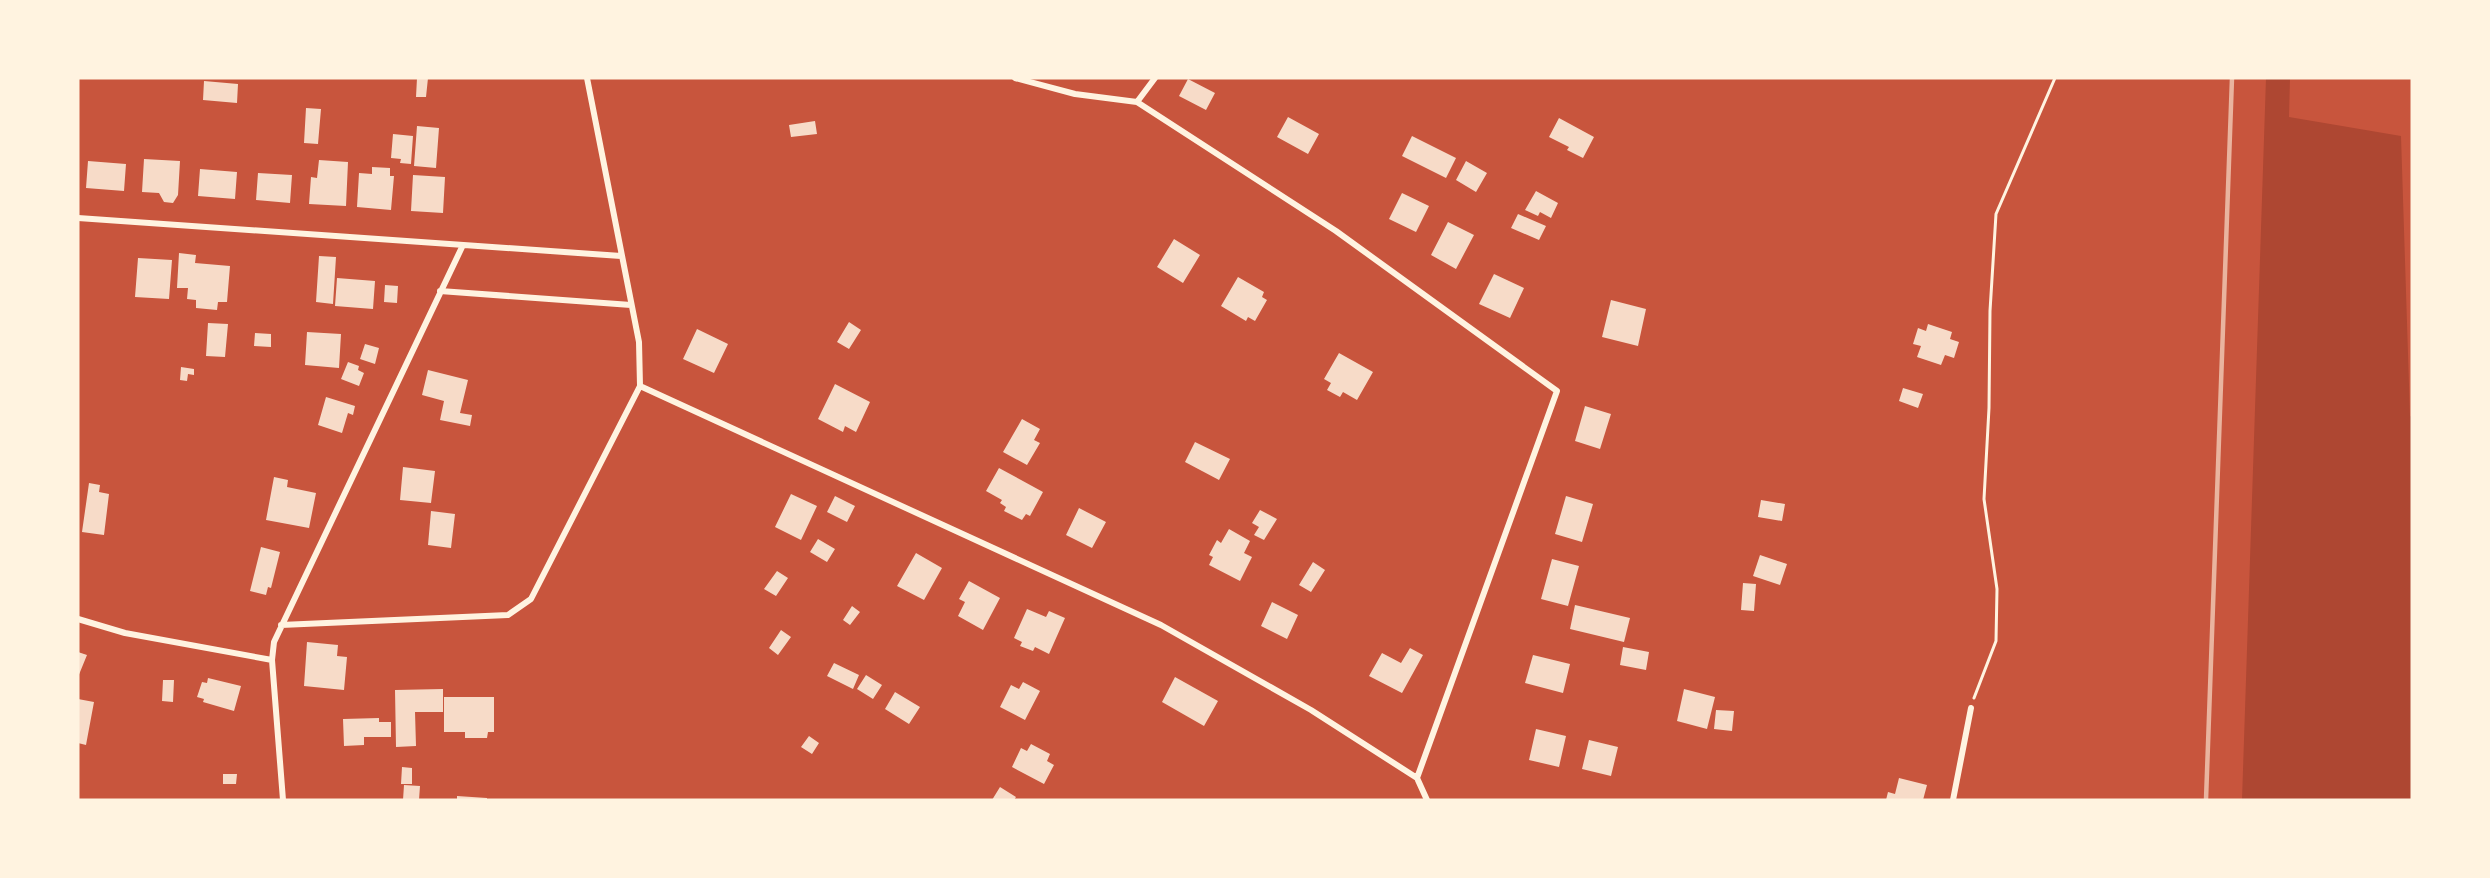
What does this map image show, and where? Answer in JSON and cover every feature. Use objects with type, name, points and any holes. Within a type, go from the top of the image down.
[{"type":"street","points":[[281,625],[508,615],[531,599],[640,386],[639,342],[587,78]]},
{"type":"street","points":[[1016,78],[1076,94],[1137,102],[1336,231],[1557,391],[1417,778]]},
{"type":"street","points":[[1137,102],[1155,78]]},
{"type":"street","points":[[78,218],[621,256]]},
{"type":"street","points":[[283,800],[272,660],[274,642],[463,245]]},
{"type":"street","points":[[441,291],[631,304]]},
{"type":"street","points":[[640,386],[1161,625],[1311,710],[1417,778],[1427,800]]},
{"type":"street","points":[[78,619],[125,633],[272,660]]},
{"type":"street","points":[[1953,800],[1971,708]]},
{"type":"path","points":[[1971,708],[1996,640],[1997,589],[1984,499],[1989,408],[1990,311],[1996,214],[2055,78]]},
{"type":"shaded area","points":[[2266,78],[2290,78],[2289,117],[2401,136],[2410,416],[2412,417],[2412,800],[2242,800]]},
{"type":"building","points":[[417,78],[428,78],[426,97],[416,97]]},
{"type":"building","points":[[1188,79],[1215,93],[1206,110],[1179,96]]},
{"type":"building","points":[[204,81],[238,84],[237,103],[203,100]]},
{"type":"building","points":[[306,108],[321,109],[318,144],[304,143]]},
{"type":"building","points":[[1288,117],[1319,134],[1308,154],[1277,137]]},
{"type":"building","points":[[1559,118],[1594,137],[1583,158],[1567,150],[1569,147],[1549,137]]},
{"type":"building","points":[[815,121],[817,134],[791,137],[789,125]]},
{"type":"building","points":[[417,126],[439,128],[436,168],[414,166]]},
{"type":"building","points":[[393,134],[413,136],[411,164],[400,163],[401,159],[391,158]]},
{"type":"building","points":[[1412,136],[1456,158],[1446,178],[1402,156]]},
{"type":"building","points":[[144,159],[180,161],[178,195],[173,203],[164,202],[159,193],[142,192]]},
{"type":"building","points":[[319,160],[348,162],[346,206],[309,204],[311,177],[317,178]]},
{"type":"building","points":[[88,161],[126,164],[124,191],[86,188]]},
{"type":"building","points":[[1466,161],[1487,173],[1476,192],[1456,180]]},
{"type":"building","points":[[372,167],[390,168],[390,176],[394,176],[391,210],[357,207],[359,173],[372,174]]},
{"type":"building","points":[[200,169],[237,172],[235,199],[198,196]]},
{"type":"building","points":[[258,173],[292,175],[290,203],[256,200]]},
{"type":"building","points":[[413,175],[445,177],[443,213],[411,211]]},
{"type":"building","points":[[1536,191],[1558,203],[1551,218],[1540,212],[1538,216],[1525,210]]},
{"type":"building","points":[[1402,193],[1429,206],[1416,232],[1389,219]]},
{"type":"building","points":[[1518,214],[1546,226],[1539,240],[1511,228]]},
{"type":"building","points":[[1448,222],[1474,235],[1456,269],[1431,255]]},
{"type":"building","points":[[1174,239],[1200,255],[1183,283],[1157,267]]},
{"type":"building","points":[[179,253],[196,255],[195,263],[230,266],[227,302],[218,302],[217,310],[196,308],[196,300],[187,299],[188,288],[177,288]]},
{"type":"building","points":[[319,256],[336,257],[333,304],[316,302]]},
{"type":"building","points":[[138,258],[172,260],[169,299],[135,297]]},
{"type":"building","points":[[1494,274],[1524,288],[1510,318],[1479,304]]},
{"type":"building","points":[[1238,277],[1264,292],[1262,297],[1267,300],[1255,321],[1248,317],[1246,321],[1221,306]]},
{"type":"building","points":[[337,278],[375,281],[373,309],[335,306]]},
{"type":"building","points":[[385,285],[398,286],[397,303],[384,302]]},
{"type":"building","points":[[1611,300],[1646,309],[1638,346],[1602,337]]},
{"type":"building","points":[[849,322],[861,330],[849,349],[837,342]]},
{"type":"building","points":[[208,323],[228,324],[225,357],[206,356]]},
{"type":"building","points":[[1928,324],[1952,332],[1950,339],[1959,342],[1954,358],[1945,355],[1941,365],[1917,357],[1921,346],[1913,344],[1918,328],[1926,331]]},
{"type":"building","points":[[697,329],[728,344],[714,373],[683,359]]},
{"type":"building","points":[[307,332],[341,334],[339,368],[305,365]]},
{"type":"building","points":[[255,333],[271,334],[271,347],[254,346]]},
{"type":"building","points":[[365,344],[379,348],[375,364],[360,359]]},
{"type":"building","points":[[1339,353],[1373,372],[1357,400],[1343,392],[1340,397],[1327,390],[1331,383],[1324,379]]},
{"type":"building","points":[[348,362],[359,366],[358,370],[364,373],[359,386],[341,379]]},
{"type":"building","points":[[181,367],[194,369],[194,375],[188,374],[187,381],[180,380]]},
{"type":"building","points":[[428,370],[468,380],[460,413],[472,415],[470,426],[440,420],[444,401],[422,395]]},
{"type":"building","points":[[835,384],[870,402],[856,432],[845,426],[843,432],[818,419]]},
{"type":"building","points":[[1903,388],[1923,394],[1918,408],[1899,401]]},
{"type":"building","points":[[326,397],[355,406],[353,415],[348,413],[342,433],[318,425]]},
{"type":"building","points":[[1585,406],[1611,414],[1600,449],[1575,441]]},
{"type":"building","points":[[1022,419],[1040,429],[1034,440],[1040,443],[1027,465],[1003,452]]},
{"type":"building","points":[[1195,442],[1230,459],[1219,480],[1185,462]]},
{"type":"building","points":[[403,467],[435,471],[431,503],[400,500]]},
{"type":"building","points":[[999,468],[1043,492],[1030,516],[1026,514],[1022,520],[1004,511],[1006,507],[1000,503],[1002,500],[986,491]]},
{"type":"building","points":[[274,477],[288,480],[287,487],[316,493],[309,528],[266,520]]},
{"type":"building","points":[[89,483],[100,485],[99,492],[109,494],[104,535],[82,532]]},
{"type":"building","points":[[791,494],[817,506],[801,540],[775,527]]},
{"type":"building","points":[[835,496],[855,506],[847,522],[827,512]]},
{"type":"building","points":[[1566,496],[1593,504],[1582,542],[1555,534]]},
{"type":"building","points":[[1761,500],[1785,504],[1782,521],[1758,517]]},
{"type":"building","points":[[1079,508],[1106,522],[1092,548],[1066,535]]},
{"type":"building","points":[[1260,510],[1277,519],[1264,540],[1254,535],[1259,527],[1252,523]]},
{"type":"building","points":[[431,511],[455,514],[451,548],[428,545]]},
{"type":"building","points":[[1229,529],[1250,541],[1244,553],[1252,557],[1240,581],[1209,565],[1213,557],[1209,555],[1217,540],[1221,543]]},
{"type":"building","points":[[818,539],[835,549],[827,562],[810,552]]},
{"type":"building","points":[[261,547],[280,552],[271,588],[268,587],[266,595],[250,591]]},
{"type":"building","points":[[916,553],[942,568],[924,600],[897,586]]},
{"type":"building","points":[[1760,555],[1787,564],[1780,585],[1753,576]]},
{"type":"building","points":[[1552,559],[1579,566],[1568,606],[1541,599]]},
{"type":"building","points":[[1313,562],[1325,570],[1311,592],[1299,585]]},
{"type":"building","points":[[777,571],[788,578],[776,596],[764,589]]},
{"type":"building","points":[[969,581],[1000,598],[983,630],[958,616],[965,602],[959,599]]},
{"type":"building","points":[[1743,583],[1756,584],[1754,611],[1741,610]]},
{"type":"building","points":[[1272,602],[1298,615],[1287,639],[1261,626]]},
{"type":"building","points":[[1575,605],[1630,618],[1624,642],[1570,629]]},
{"type":"building","points":[[852,606],[860,612],[850,625],[843,620]]},
{"type":"building","points":[[1027,609],[1046,617],[1049,611],[1065,618],[1049,654],[1035,647],[1033,651],[1020,646],[1022,642],[1014,638]]},
{"type":"building","points":[[781,630],[791,637],[778,655],[769,648]]},
{"type":"building","points":[[307,642],[338,645],[337,656],[347,657],[344,690],[304,686]]},
{"type":"building","points":[[1623,647],[1649,652],[1646,670],[1620,665]]},
{"type":"building","points":[[1410,648],[1423,655],[1402,693],[1369,676],[1382,653],[1401,663]]},
{"type":"building","points":[[78,652],[87,655],[78,677]]},
{"type":"building","points":[[1533,655],[1570,664],[1563,693],[1525,683]]},
{"type":"building","points":[[834,663],[859,675],[853,689],[827,676]]},
{"type":"building","points":[[866,675],[882,685],[873,699],[857,689]]},
{"type":"building","points":[[1175,677],[1218,701],[1204,726],[1162,702]]},
{"type":"building","points":[[208,678],[241,686],[234,711],[203,702],[204,699],[197,697],[202,682],[207,683]]},
{"type":"building","points":[[163,680],[174,680],[173,702],[162,701]]},
{"type":"building","points":[[1023,682],[1040,691],[1025,720],[1000,707],[1011,685],[1019,689]]},
{"type":"building","points":[[443,689],[443,712],[415,712],[416,746],[396,747],[395,690]]},
{"type":"building","points":[[1684,689],[1715,697],[1707,729],[1677,721]]},
{"type":"building","points":[[895,692],[920,707],[909,724],[885,709]]},
{"type":"building","points":[[444,697],[494,697],[494,732],[488,732],[487,738],[465,738],[465,732],[444,732]]},
{"type":"building","points":[[78,699],[94,702],[86,745],[78,743]]},
{"type":"building","points":[[1716,710],[1734,711],[1732,731],[1714,729]]},
{"type":"building","points":[[379,718],[379,722],[391,722],[391,737],[364,737],[364,745],[344,746],[343,719]]},
{"type":"building","points":[[1536,729],[1566,736],[1559,767],[1529,760]]},
{"type":"building","points":[[809,736],[819,743],[812,754],[801,747]]},
{"type":"building","points":[[1589,740],[1618,747],[1611,776],[1582,769]]},
{"type":"building","points":[[1031,744],[1050,754],[1047,761],[1054,765],[1044,784],[1012,767],[1021,748],[1027,751]]},
{"type":"building","points":[[402,767],[412,768],[412,784],[401,784]]},
{"type":"building","points":[[223,774],[237,774],[236,784],[223,784]]},
{"type":"building","points":[[1899,778],[1927,785],[1923,800],[1886,800],[1888,792],[1895,794]]},
{"type":"building","points":[[404,785],[420,786],[419,800],[403,800]]},
{"type":"building","points":[[1000,787],[1016,797],[1014,800],[992,800]]},
{"type":"building","points":[[457,796],[487,798],[487,800],[457,800]]},
{"type":"railway","points":[[2206,800],[2232,78]]}]
